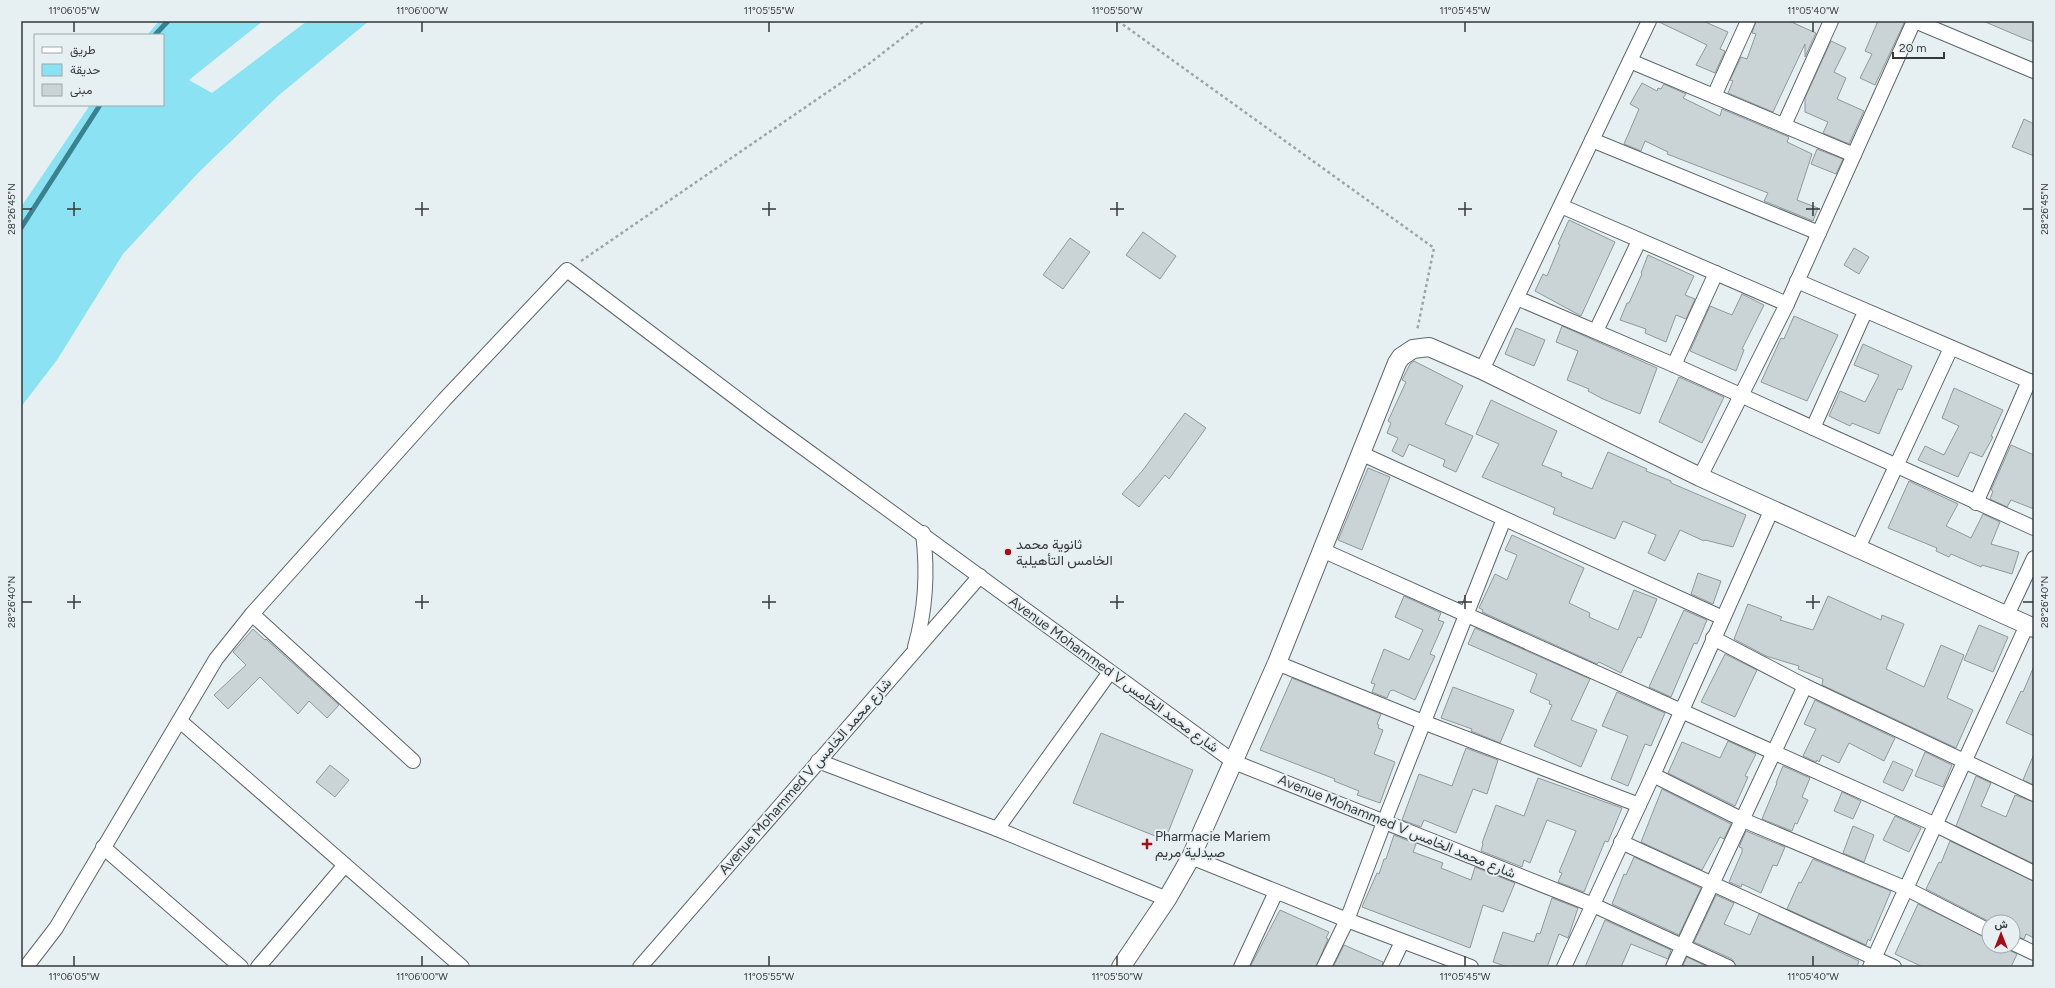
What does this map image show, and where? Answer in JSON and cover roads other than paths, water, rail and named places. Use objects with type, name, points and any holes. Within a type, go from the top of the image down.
[{"type":"street","points":[[1482,370],[1649,21]]},
{"type":"street","points":[[1714,96],[1748,21]]},
{"type":"street","points":[[1784,125],[1831,21]]},
{"type":"street","points":[[1700,477],[1787,304],[1914,21],[2034,71]]},
{"type":"street","points":[[1630,61],[1854,155]]},
{"type":"street","points":[[1592,140],[1819,233]]},
{"type":"street","points":[[1561,206],[1638,241],[1787,304]]},
{"type":"street","points":[[1596,331],[1638,241]]},
{"type":"street","points":[[26,967],[56,928],[216,658],[252,614],[444,400],[567,270],[768,422],[923,533],[980,576]]},
{"type":"street","points":[[1674,365],[1716,273]]},
{"type":"street","points":[[1797,281],[1866,312],[2032,382],[1976,503]]},
{"type":"street","points":[[1517,298],[1674,365],[2034,528]]},
{"type":"street","points":[[1813,428],[1866,312]]},
{"type":"street","points":[[1121,967],[1167,899],[1191,857],[1277,663],[1397,363],[1401,357],[1413,349],[1429,347],[1482,370],[1700,477],[2031,626],[1965,761],[1872,963]]},
{"type":"street","points":[[1858,548],[1951,348]]},
{"type":"street","points":[[1360,453],[1723,618]]},
{"type":"street","points":[[1564,967],[1653,775],[1680,710],[1772,509]]},
{"type":"street","points":[[1324,967],[1347,920],[1384,820],[1504,519]]},
{"type":"street","points":[[914,651],[921,625],[926,592],[926,566],[923,533]]},
{"type":"street","points":[[1322,550],[1936,825],[2034,873]]},
{"type":"street","points":[[2007,615],[2034,558]]},
{"type":"street","name":"Avenue Mohammed V شارع محمد الخامس","points":[[640,967],[980,576],[1234,762],[1384,820],[1593,904],[1728,967]]},
{"type":"street","points":[[252,614],[413,761]]},
{"type":"street","points":[[1713,638],[1805,686],[2034,794]]},
{"type":"street","points":[[1277,663],[1423,722],[1639,805]]},
{"type":"street","points":[[997,829],[1110,672]]},
{"type":"street","points":[[1673,967],[1744,820],[1773,753],[1805,686]]},
{"type":"street","points":[[180,721],[462,967]]},
{"type":"street","points":[[818,761],[997,829],[1167,899]]},
{"type":"street","points":[[1653,775],[1744,820],[1906,889],[1981,927]]},
{"type":"street","points":[[1621,842],[1713,884],[1872,963],[1894,967]]},
{"type":"street","points":[[103,847],[241,967]]},
{"type":"street","points":[[1191,857],[1402,942],[1471,967]]},
{"type":"street","points":[[258,967],[345,865]]},
{"type":"street","points":[[1241,967],[1276,892]]},
{"type":"street","points":[[1390,967],[1402,942]]},
{"type":"street","points":[[2021,947],[2034,953]]},
{"type":"waterway","points":[[156,34],[168,21]]},
{"type":"waterway","points":[[21,228],[99,106]]},
{"type":"place","name":"ثانوية محمد الخامس التأهيلية","points":[[1008,552]]},
{"type":"place","name":"Pharmacie Mariem صيدلية مريم","points":[[1147,844]]}]
